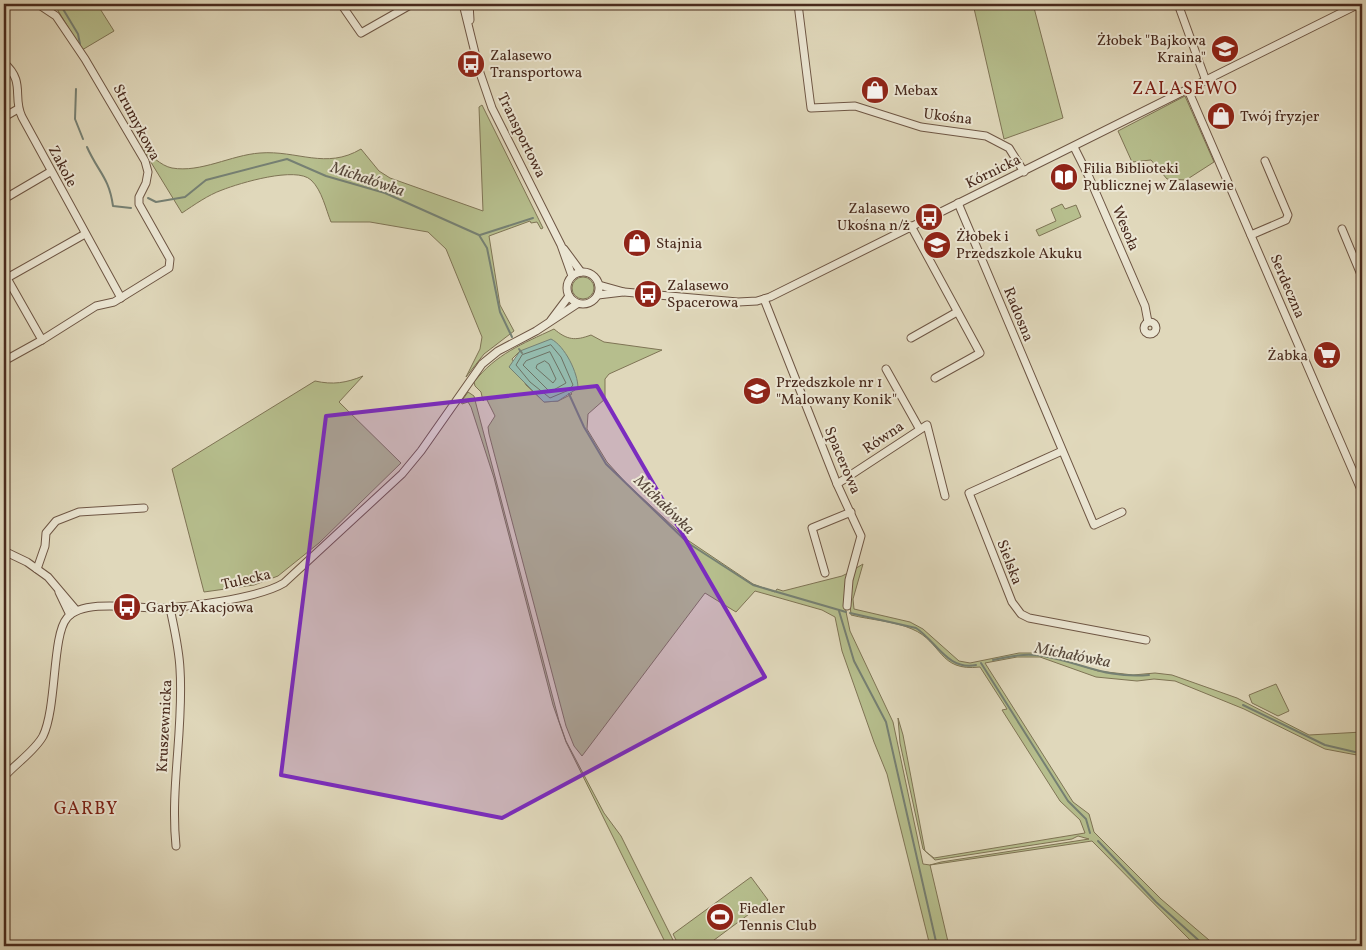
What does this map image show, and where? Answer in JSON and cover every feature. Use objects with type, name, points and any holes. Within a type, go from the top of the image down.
[{"type":"street","name":"Strumykowa","points":[[4,361],[96,306],[114,302],[121,298],[168,268],[170,259],[139,204],[139,197],[146,183],[148,172],[133,138],[86,59],[56,16],[38,4]]},
{"type":"street","points":[[341,4],[361,33],[412,4]]},
{"type":"street","name":"Transportowa","points":[[463,4],[480,73],[492,108],[561,245],[572,276]]},
{"type":"street","name":"Transportowa","points":[[470,4],[471,33]]},
{"type":"street","name":"Ukośna","points":[[798,4],[811,108],[854,106],[921,128],[986,136],[1009,148],[1024,172]]},
{"type":"street","points":[[1178,4],[1206,81]]},
{"type":"street","name":"Kórnicka","points":[[599,285],[624,292],[738,302],[764,299],[1024,172],[1359,4]]},
{"type":"street","name":"Zakole","points":[[4,63],[15,75],[18,84],[18,109],[50,172],[121,298]]},
{"type":"street","name":"Serdeczna","points":[[1188,90],[1362,492]]},
{"type":"street","points":[[4,117],[18,109]]},
{"type":"street","name":"Wesoła","points":[[1074,147],[1145,306],[1148,322]]},
{"type":"street","points":[[1251,235],[1286,220],[1288,215],[1265,161]]},
{"type":"street","points":[[4,199],[50,172]]},
{"type":"street","name":"Radosna","points":[[958,203],[1094,525],[1122,512]]},
{"type":"street","points":[[911,226],[980,353],[935,378]]},
{"type":"street","points":[[1342,229],[1362,277]]},
{"type":"street","points":[[42,340],[5,276],[85,234]]},
{"type":"street","name":"Transportowa","points":[[561,245],[581,272]]},
{"type":"street","points":[[551,321],[577,304],[589,304],[598,295],[599,285],[595,277],[581,272],[572,276],[567,286],[569,296],[577,304]]},
{"type":"street","name":"Kórnicka","points":[[598,295],[624,292]]},
{"type":"street","points":[[551,321],[569,296]]},
{"type":"street","name":"Spacerowa","points":[[764,299],[837,484],[852,512],[861,536],[849,580],[847,606]]},
{"type":"street","points":[[911,338],[957,312]]},
{"type":"street","name":"Tulecka","points":[[73,612],[89,607],[170,608],[260,594],[277,588],[290,579],[388,489],[422,451],[482,364],[508,345],[551,321]]},
{"type":"street","name":"Równa","points":[[886,369],[919,428]]},
{"type":"street","name":"Równa","points":[[837,484],[919,428],[927,425],[945,496]]},
{"type":"street","name":"Sielska","points":[[1062,451],[969,493],[1012,602],[1029,618],[1146,640]]},
{"type":"street","points":[[37,568],[45,546],[46,533],[56,521],[79,512],[144,508]]},
{"type":"street","points":[[825,573],[812,528],[852,512]]},
{"type":"street","points":[[4,551],[37,568],[68,598],[73,612],[61,628],[52,702],[42,737],[4,777]]},
{"type":"street","name":"Kruszewnicka","points":[[170,608],[177,640],[180,670],[175,794],[176,846]]},
{"type":"highlighted area","points":[[597,386],[765,677],[502,818],[281,775],[326,416]]},
{"type":"shaded area","points":[[54,4],[97,4],[114,31],[82,50]]},
{"type":"shaded area","points":[[973,4],[1033,4],[1063,118],[1004,139]]},
{"type":"shaded area","points":[[1185,96],[1214,162],[1186,180],[1167,179],[1151,160],[1132,162],[1118,131]]},
{"type":"shaded area","points":[[482,105],[543,228],[541,229],[537,222],[531,223],[530,221],[489,236],[500,305],[514,331],[484,354],[466,377],[480,349],[482,337],[446,249],[428,232],[370,222],[331,222],[315,184],[304,176],[293,175],[268,177],[230,187],[201,200],[182,213],[141,146],[164,165],[183,169],[205,166],[249,154],[274,153],[323,159],[348,155],[361,149],[379,171],[390,178],[483,211],[479,107]]},
{"type":"shaded area","points":[[1062,204],[1065,209],[1076,205],[1081,217],[1039,236],[1036,230],[1056,221],[1051,209]]},
{"type":"shaded area","points":[[583,277],[591,280],[594,288],[591,296],[583,299],[575,296],[572,288],[575,280]]},
{"type":"shaded area","points":[[554,329],[567,337],[576,339],[591,335],[604,342],[662,350],[609,374],[605,379],[605,399],[588,414],[587,429],[607,462],[626,483],[689,541],[753,584],[775,592],[777,589],[783,591],[842,576],[850,572],[845,607],[850,631],[893,722],[923,864],[930,865],[949,946],[930,946],[887,774],[842,651],[835,617],[822,610],[755,591],[736,612],[705,593],[582,756],[574,746],[566,726],[489,434],[488,427],[495,416],[486,398],[483,401],[481,392],[474,382],[491,364],[510,351]],"holes":[[[520,351],[572,394],[558,401],[544,402],[526,385],[512,359]]]},
{"type":"shaded area","points":[[363,376],[339,402],[401,463],[319,543],[278,576],[254,585],[204,592],[172,469],[315,381],[339,383]]},
{"type":"shaded area","points":[[468,392],[474,396],[559,721],[566,741],[604,813],[621,836],[676,946],[667,946],[566,742],[553,705],[494,478],[471,407],[468,402],[462,404],[461,402]]},
{"type":"shaded area","points":[[863,564],[853,599],[854,609],[910,622],[923,629],[959,661],[970,663],[1019,653],[1041,653],[1098,671],[1133,675],[1155,673],[1172,675],[1237,698],[1309,735],[1362,732],[1362,756],[1325,749],[1244,709],[1175,681],[1154,679],[1137,681],[1096,677],[1040,657],[1017,657],[985,663],[1073,802],[1089,814],[1094,832],[1161,899],[1216,946],[1198,946],[1190,940],[1092,841],[930,865],[1089,839],[1078,836],[1072,839],[935,860],[926,852],[934,858],[1085,833],[1080,820],[1060,801],[1002,710],[1007,709],[980,667],[966,667],[948,661],[930,641],[905,626],[851,615],[849,594],[853,570]]},
{"type":"shaded area","points":[[1276,684],[1289,711],[1278,716],[1252,703],[1249,695]]},
{"type":"shaded area","points":[[898,718],[903,735],[925,851],[900,743]]},
{"type":"shaded area","name":"Fiedler Tennis Club","points":[[751,877],[768,900],[706,946],[679,946],[673,934]]},
{"type":"water","points":[[551,339],[556,342],[570,361],[576,375],[578,388],[558,401],[544,402],[509,367],[520,351]]},
{"type":"waterway","name":"Michałówka","points":[[60,4],[78,34],[80,44]]},
{"type":"waterway","name":"Michałówka","points":[[76,89],[75,119],[83,139]]},
{"type":"waterway","name":"Michałówka","points":[[87,147],[106,181],[113,206],[131,208]]},
{"type":"waterway","name":"Michałówka","points":[[148,198],[156,202],[185,197],[206,180],[287,159],[326,176],[385,193],[479,235],[487,248],[500,312],[512,337]]},
{"type":"waterway","points":[[480,235],[533,218]]},
{"type":"waterway","name":"Michałówka","points":[[519,349],[522,353]]},
{"type":"waterway","name":"Michałówka","points":[[569,394],[584,427],[606,464],[688,543],[753,585],[846,612]]},
{"type":"waterway","points":[[839,611],[854,661],[886,722],[937,946]]},
{"type":"waterway","name":"Michałówka","points":[[850,613],[916,628],[943,654],[958,664],[966,666],[976,665]]},
{"type":"waterway","name":"Michałówka","points":[[993,660],[1018,655],[1037,655],[1107,673],[1134,676],[1149,675]]},
{"type":"waterway","points":[[981,663],[1068,801],[1086,819],[1090,833]]},
{"type":"waterway","name":"Michałówka","points":[[1243,705],[1325,745],[1355,752]]},
{"type":"waterway","points":[[1098,841],[1156,902],[1205,946]]},
{"type":"place","name":"Żłobek \"Bajkowa Kraina\"","points":[[1225,49]]},
{"type":"place","name":"Zalasewo Transportowa","points":[[471,64]]},
{"type":"place","name":"Mebax","points":[[875,90]]},
{"type":"place","name":"Twój fryzjer","points":[[1221,116]]},
{"type":"place","name":"Filia Biblioteki Publicznej w Zalasewie","points":[[1064,177]]},
{"type":"place","name":"Zalasewo Ukośna n/ż","points":[[929,217]]},
{"type":"place","name":"Stajnia","points":[[637,243]]},
{"type":"place","name":"Żłobek i Przedszkole Akuku","points":[[937,245]]},
{"type":"place","name":"Zalasewo Spacerowa","points":[[648,294]]},
{"type":"place","name":"Żabka","points":[[1327,355]]},
{"type":"place","name":"Przedszkole nr 1 \"Malowany Konik\"","points":[[757,391]]},
{"type":"place","name":"Garby Akacjowa","points":[[127,607]]},
{"type":"place","name":"Fiedler Tennis Club","points":[[720,917]]},
{"type":"district","name":"ZALASEWO","points":[[1185,88]]},
{"type":"district","name":"GARBY","points":[[86,808]]}]
